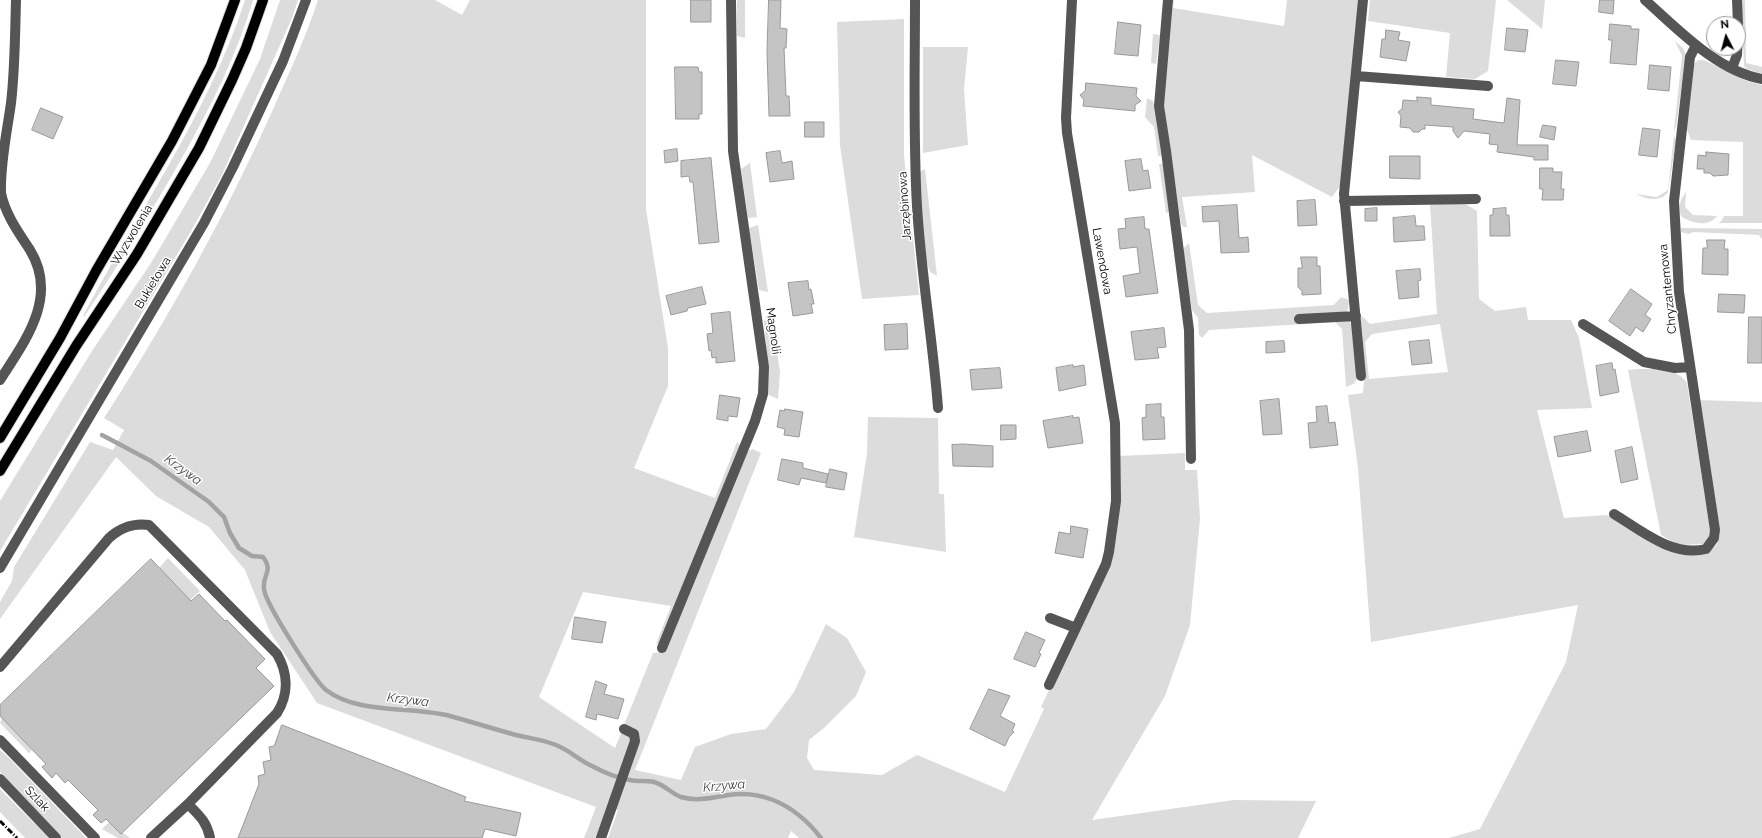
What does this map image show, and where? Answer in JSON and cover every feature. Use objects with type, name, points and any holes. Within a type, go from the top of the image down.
[{"type":"main road","name":"Wyzwolenia","points":[[0,438],[60,338],[96,270],[176,134],[210,65],[235,0]]},
{"type":"main road","name":"Wyzwolenia","points":[[0,471],[76,346],[137,254],[199,148],[246,48],[263,0]]},
{"type":"street","points":[[0,380],[30,331],[39,311],[41,296],[38,268],[31,252],[11,221],[1,194],[0,166],[13,79],[16,0]]},
{"type":"street","name":"Bukietowa","points":[[0,568],[204,223],[233,167],[283,61],[306,0]]},
{"type":"street","name":"Magnolii","points":[[662,648],[755,421],[763,394],[764,379],[761,337],[733,151],[731,0]]},
{"type":"street","name":"Jarzębinowa","points":[[915,0],[916,193],[921,251],[934,352],[938,408]]},
{"type":"street","name":"Lawendowa","points":[[1049,685],[1106,564],[1113,527],[1116,483],[1114,410],[1066,118],[1072,0]]},
{"type":"street","points":[[1168,0],[1159,106],[1189,330],[1191,459]]},
{"type":"street","points":[[1361,376],[1344,202],[1363,0]]},
{"type":"street","points":[[1645,0],[1696,45],[1732,68],[1762,79]]},
{"type":"street","points":[[1736,0],[1737,16]]},
{"type":"street","name":"Chryzantemowa","points":[[1614,514],[1670,547],[1683,550],[1692,551],[1706,549],[1714,538],[1716,530],[1679,292],[1674,201],[1690,57],[1696,45]]},
{"type":"street","points":[[1732,68],[1738,56]]},
{"type":"street","points":[[1356,76],[1488,86]]},
{"type":"street","points":[[1344,202],[1476,199]]},
{"type":"street","points":[[1299,318],[1356,316]]},
{"type":"street","points":[[1583,324],[1644,362],[1675,368],[1690,367]]},
{"type":"street","points":[[0,667],[109,538],[118,529],[139,524],[149,525],[277,654],[282,663],[285,674],[285,696],[283,704],[188,804],[151,838]]},
{"type":"street","points":[[1050,618],[1076,628]]},
{"type":"street","points":[[601,838],[635,741],[634,734],[624,729]]},
{"type":"street","points":[[0,740],[95,838]]},
{"type":"street","name":"Szlak","points":[[0,778],[56,838]]},
{"type":"street","points":[[188,804],[208,826],[210,838]]},
{"type":"shaded area","points":[[245,0],[253,0],[247,20],[213,99],[159,197],[123,257],[84,317],[83,316],[104,277],[171,161],[212,83],[230,42]]},
{"type":"shaded area","points":[[280,0],[298,0],[292,18],[222,175],[190,233],[0,551],[0,501],[92,351],[151,263],[210,163],[260,59]]},
{"type":"shaded area","points":[[318,0],[435,0],[462,15],[470,0],[646,0],[646,209],[668,348],[668,386],[634,468],[715,498],[737,442],[740,445],[660,643],[656,644],[671,606],[583,592],[539,697],[615,748],[622,731],[640,738],[624,725],[653,653],[666,652],[726,501],[748,451],[753,449],[761,453],[635,770],[681,780],[695,747],[731,734],[766,729],[794,692],[826,624],[847,638],[866,672],[856,696],[825,727],[809,740],[807,758],[814,770],[882,775],[917,755],[1005,792],[1044,709],[1041,707],[1108,565],[1119,456],[1185,453],[1185,470],[1197,470],[1200,519],[1190,625],[1165,696],[1092,820],[1234,800],[1316,801],[1298,838],[799,838],[791,831],[788,838],[608,838],[618,810],[607,808],[596,838],[584,838],[596,807],[317,703],[270,632],[245,570],[209,527],[156,496],[116,457],[0,619],[0,602],[12,581],[14,567],[90,442],[113,450],[124,430],[104,418],[151,343],[216,227],[256,147],[292,67]]},
{"type":"shaded area","points":[[737,0],[745,0],[745,38],[737,36]]},
{"type":"shaded area","points":[[1172,0],[1174,0],[1173,8],[1284,26],[1287,0],[1359,0],[1340,186],[1332,197],[1252,155],[1255,192],[1182,197],[1187,227],[1183,227],[1181,223],[1163,108]]},
{"type":"shaded area","points":[[1370,0],[1496,0],[1488,71],[1475,79],[1446,77],[1450,33],[1368,21]]},
{"type":"shaded area","points":[[1507,0],[1545,0],[1542,29]]},
{"type":"shaded area","points":[[1741,0],[1745,0],[1745,16],[1742,16]]},
{"type":"shaded area","points":[[904,19],[904,156],[919,295],[862,299],[840,145],[837,22]]},
{"type":"shaded area","points":[[1153,34],[1160,35],[1156,64],[1151,63]]},
{"type":"shaded area","points":[[1675,41],[1683,48],[1686,54],[1676,127],[1674,130],[1682,56]]},
{"type":"shaded area","points":[[923,47],[968,47],[964,89],[968,145],[923,153]]},
{"type":"shaded area","points":[[1744,56],[1746,56],[1746,63],[1762,67],[1762,74],[1747,69],[1744,66]]},
{"type":"shaded area","points":[[1698,60],[1704,60],[1747,81],[1762,85],[1762,223],[1719,223],[1724,216],[1743,216],[1743,142],[1691,140],[1686,127],[1693,65]]},
{"type":"shaded area","points":[[1147,98],[1153,101],[1162,156],[1158,156],[1154,127],[1145,117]]},
{"type":"shaded area","points":[[1674,135],[1676,141],[1668,192],[1658,199],[1649,199],[1636,194],[1657,197],[1668,190]]},
{"type":"shaded area","points":[[750,163],[757,217],[748,218],[741,169]]},
{"type":"shaded area","points":[[1159,164],[1164,164],[1169,212],[1166,213]]},
{"type":"shaded area","points":[[925,169],[937,276],[930,272],[926,260],[922,235],[920,172]]},
{"type":"shaded area","points":[[1686,192],[1685,207],[1693,215],[1717,216],[1714,220],[1699,223],[1689,221],[1681,216],[1680,203]]},
{"type":"shaded area","points":[[1464,203],[1477,211],[1479,299],[1495,311],[1526,307],[1528,320],[1571,320],[1579,338],[1592,408],[1537,410],[1564,518],[1607,515],[1656,544],[1710,552],[1717,544],[1720,535],[1698,400],[1762,402],[1762,838],[1449,838],[1480,829],[1566,662],[1578,605],[1371,642],[1358,468],[1348,395],[1363,393],[1365,370],[1360,319],[1362,316],[1370,324],[1437,314],[1430,204]],"holes":[[[1440,324],[1448,372],[1369,379],[1365,342],[1372,334]]]},
{"type":"shaded area","points":[[758,225],[768,292],[759,290],[749,228]]},
{"type":"shaded area","points":[[1681,228],[1762,229],[1762,239],[1759,235],[1693,232],[1689,234],[1681,232]]},
{"type":"shaded area","points":[[1189,243],[1198,305],[1207,313],[1334,305],[1341,297],[1349,300],[1348,310],[1342,313],[1352,325],[1357,376],[1355,383],[1346,387],[1342,329],[1335,322],[1209,330],[1202,338],[1199,335],[1198,318],[1192,310],[1183,249]]},
{"type":"shaded area","points":[[772,319],[780,372],[778,399],[767,394],[768,368],[764,321]]},
{"type":"shaded area","points":[[1628,370],[1665,370],[1677,374],[1687,383],[1711,535],[1704,544],[1678,545],[1661,535]]},
{"type":"shaded area","points":[[868,417],[938,418],[939,494],[944,494],[946,552],[854,537],[867,453]]},
{"type":"shaded area","points":[[168,558],[200,591],[190,600],[159,568]]},
{"type":"shaded area","points":[[2,718],[32,750],[29,753],[0,723]]},
{"type":"shaded area","points":[[0,750],[86,838],[62,838],[0,772]]},
{"type":"shaded area","points":[[0,789],[49,838],[25,838],[0,812]]},
{"type":"shaded area","points":[[109,822],[130,838],[118,838],[102,829]]},
{"type":"building","points":[[691,0],[711,0],[711,22],[691,22]]},
{"type":"building","points":[[769,0],[781,0],[780,28],[787,29],[786,48],[784,48],[786,96],[789,96],[790,116],[769,116],[767,51]]},
{"type":"building","points":[[1600,0],[1614,0],[1613,14],[1599,12]]},
{"type":"building","points":[[1118,22],[1141,25],[1138,56],[1115,54]]},
{"type":"building","points":[[1610,24],[1631,26],[1631,29],[1639,29],[1636,65],[1610,63],[1612,40],[1609,40]]},
{"type":"building","points":[[1507,28],[1528,30],[1525,52],[1505,50]]},
{"type":"building","points":[[1386,30],[1400,32],[1398,40],[1410,42],[1406,61],[1380,57],[1382,39],[1385,39]]},
{"type":"building","points":[[1556,60],[1579,62],[1576,86],[1553,84]]},
{"type":"building","points":[[1650,65],[1671,67],[1669,91],[1648,89]]},
{"type":"building","points":[[675,67],[698,67],[699,72],[702,72],[702,114],[699,114],[699,119],[676,119]]},
{"type":"building","points":[[1086,83],[1137,88],[1136,96],[1141,101],[1135,105],[1135,111],[1083,106],[1084,100],[1080,95],[1085,91]]},
{"type":"building","points":[[1417,97],[1431,98],[1431,105],[1474,109],[1473,119],[1504,123],[1507,98],[1520,100],[1517,145],[1548,145],[1548,160],[1534,160],[1534,157],[1497,152],[1498,145],[1489,144],[1490,134],[1464,131],[1458,138],[1453,131],[1453,127],[1425,125],[1425,129],[1422,129],[1419,132],[1413,132],[1410,128],[1400,127],[1401,116],[1398,112],[1402,109],[1403,100],[1417,101]]},
{"type":"building","points":[[41,108],[63,117],[53,139],[32,130]]},
{"type":"building","points":[[805,122],[824,122],[824,137],[805,137]]},
{"type":"building","points":[[1543,125],[1556,127],[1554,140],[1540,137]]},
{"type":"building","points":[[1643,128],[1660,130],[1657,157],[1639,155]]},
{"type":"building","points":[[677,149],[678,161],[665,163],[664,151]]},
{"type":"building","points":[[780,151],[782,163],[792,161],[794,179],[770,182],[766,153]]},
{"type":"building","points":[[1706,152],[1729,154],[1728,175],[1713,176],[1710,173],[1704,173],[1704,169],[1697,169],[1698,155],[1706,156]]},
{"type":"building","points":[[1390,156],[1420,156],[1420,179],[1390,178]]},
{"type":"building","points":[[711,158],[719,242],[699,244],[693,182],[690,182],[689,176],[681,177],[681,161]]},
{"type":"building","points":[[1141,159],[1143,171],[1148,170],[1151,188],[1129,191],[1125,161]]},
{"type":"building","points":[[1540,168],[1553,168],[1553,172],[1562,172],[1561,189],[1564,189],[1563,200],[1542,200],[1543,189],[1540,189]]},
{"type":"building","points":[[1315,200],[1317,225],[1298,226],[1297,201]]},
{"type":"building","points":[[1237,205],[1239,238],[1248,237],[1249,252],[1221,253],[1219,221],[1203,222],[1202,207]]},
{"type":"building","points":[[1377,208],[1377,221],[1365,221],[1365,209]]},
{"type":"building","points":[[1506,208],[1506,215],[1509,215],[1510,236],[1490,236],[1490,215],[1493,215],[1493,209]]},
{"type":"building","points":[[1415,216],[1416,226],[1424,226],[1425,240],[1394,242],[1393,218]]},
{"type":"building","points":[[1144,217],[1145,229],[1149,229],[1158,293],[1126,297],[1123,276],[1140,273],[1137,247],[1120,249],[1118,229],[1126,228],[1125,219]]},
{"type":"building","points":[[1707,240],[1725,240],[1724,249],[1728,249],[1728,275],[1702,274],[1703,248],[1707,248]]},
{"type":"building","points":[[1301,257],[1317,257],[1317,266],[1320,266],[1321,294],[1302,295],[1302,291],[1298,287],[1298,268],[1302,268]]},
{"type":"building","points":[[1420,269],[1421,280],[1418,281],[1419,297],[1399,299],[1396,271]]},
{"type":"building","points":[[808,281],[809,290],[811,289],[814,304],[811,304],[813,313],[793,316],[788,283]]},
{"type":"building","points":[[702,287],[706,304],[688,308],[687,311],[671,315],[666,296]]},
{"type":"building","points":[[1631,289],[1652,304],[1645,315],[1651,319],[1643,332],[1636,327],[1630,336],[1609,321]]},
{"type":"building","points":[[1719,294],[1745,295],[1744,313],[1718,312]]},
{"type":"building","points":[[730,312],[735,361],[716,363],[716,357],[712,358],[711,350],[709,351],[707,334],[713,333],[711,314]]},
{"type":"building","points":[[1749,317],[1762,317],[1762,363],[1748,363]]},
{"type":"building","points":[[907,324],[908,349],[885,350],[884,325]]},
{"type":"building","points":[[1164,328],[1166,347],[1157,348],[1159,358],[1135,360],[1131,332]]},
{"type":"building","points":[[1429,340],[1432,363],[1412,365],[1409,342]]},
{"type":"building","points":[[1284,341],[1285,352],[1266,353],[1266,342]]},
{"type":"building","points":[[1612,363],[1613,370],[1615,369],[1619,392],[1600,396],[1596,366]]},
{"type":"building","points":[[1073,365],[1073,367],[1084,365],[1086,385],[1059,391],[1056,368]]},
{"type":"building","points":[[1000,368],[1002,388],[972,390],[970,370]]},
{"type":"building","points":[[720,395],[740,398],[737,417],[728,416],[728,421],[717,419]]},
{"type":"building","points":[[1279,399],[1282,434],[1263,435],[1260,401]]},
{"type":"building","points":[[1161,404],[1161,417],[1164,417],[1165,439],[1143,440],[1142,418],[1146,417],[1146,405]]},
{"type":"building","points":[[1327,406],[1329,423],[1335,422],[1338,445],[1310,448],[1308,423],[1317,422],[1316,407]]},
{"type":"building","points":[[785,409],[803,412],[799,437],[784,435],[785,429],[777,427],[780,410],[784,411]]},
{"type":"building","points":[[1073,416],[1073,418],[1079,417],[1083,443],[1048,448],[1043,421]]},
{"type":"building","points":[[1001,425],[1016,425],[1016,439],[1001,440]]},
{"type":"building","points":[[1587,431],[1591,451],[1558,457],[1554,437]]},
{"type":"building","points":[[963,444],[993,446],[993,467],[953,466],[952,445]]},
{"type":"building","points":[[1632,447],[1638,479],[1621,483],[1615,451]]},
{"type":"building","points":[[782,459],[803,463],[803,468],[828,474],[826,483],[801,478],[799,485],[778,480]]},
{"type":"building","points":[[830,469],[847,473],[844,490],[826,487]]},
{"type":"building","points":[[1071,526],[1088,529],[1083,558],[1055,553],[1059,532],[1070,534]]},
{"type":"building","points":[[151,559],[191,601],[199,594],[265,659],[256,668],[274,686],[121,834],[106,819],[101,823],[93,815],[98,810],[68,780],[65,783],[56,773],[52,778],[42,767],[46,764],[0,716],[0,705]]},
{"type":"building","points":[[575,617],[606,622],[602,643],[572,639]]},
{"type":"building","points":[[1026,632],[1045,640],[1035,667],[1014,659]]},
{"type":"building","points":[[596,681],[607,685],[604,694],[624,699],[618,719],[597,714],[596,720],[586,717]]},
{"type":"building","points":[[989,689],[1010,696],[1000,716],[1015,724],[1012,731],[1014,732],[1009,737],[1005,746],[970,729]]},
{"type":"building","points":[[282,725],[466,797],[464,801],[521,813],[516,836],[485,829],[482,838],[238,838],[259,784],[258,776],[265,774],[263,762],[271,760],[269,747],[274,746]]},
{"type":"waterway","name":"Krzywa","points":[[102,435],[151,461],[209,502],[224,517],[230,533],[239,548],[252,556],[263,557],[268,566],[264,584],[266,597],[281,625],[320,684],[326,690],[339,698],[370,707],[419,711],[450,716],[516,735],[547,742],[561,747],[587,764],[606,773],[630,780],[654,782],[662,785],[681,797],[699,799],[746,794],[768,798],[794,811],[811,826],[821,838]]},
{"type":"railway","points":[[0,821],[17,838]]}]
